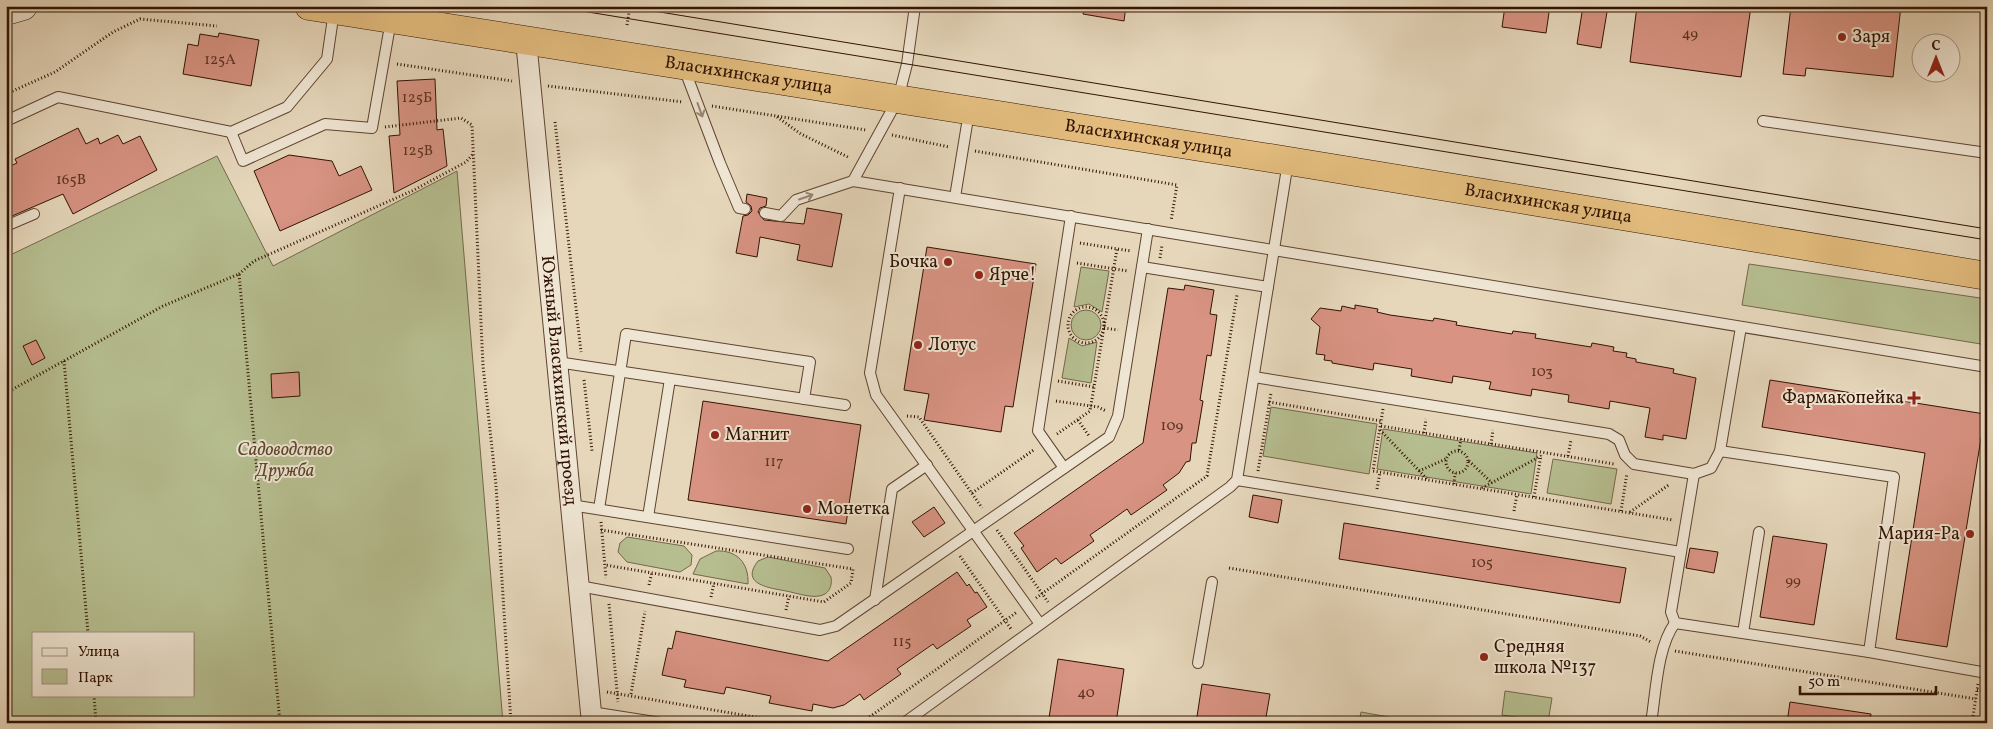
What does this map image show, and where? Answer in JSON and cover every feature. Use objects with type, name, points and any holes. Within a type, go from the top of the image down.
[{"type":"highway","name":"Власихинская улица","points":[[322,9],[683,64],[1288,161],[1987,276]]},
{"type":"main road","points":[[6,10],[11,6]]},
{"type":"main road","points":[[6,10],[23,6]]},
{"type":"main road","points":[[367,6],[391,19]]},
{"type":"street","name":"Южный Власихинский проезд","points":[[526,40],[591,717]]},
{"type":"lane","points":[[853,180],[898,99],[907,64],[915,6]]},
{"type":"lane","points":[[6,121],[58,97],[231,132],[287,106],[327,59],[322,9]]},
{"type":"lane","points":[[231,132],[243,161],[325,124],[372,128],[391,19]]},
{"type":"lane","points":[[683,64],[739,208],[745,209]]},
{"type":"lane","points":[[955,197],[969,111]]},
{"type":"lane","points":[[1764,120],[1987,152]]},
{"type":"lane","points":[[904,723],[1230,487],[1237,480],[1288,161]]},
{"type":"lane","points":[[764,213],[781,216],[796,200],[853,180],[1987,367]]},
{"type":"lane","points":[[900,188],[870,372],[876,395],[975,530],[1040,624]]},
{"type":"lane","points":[[6,226],[34,214]]},
{"type":"lane","points":[[1064,468],[1038,431],[1071,216]]},
{"type":"lane","points":[[579,586],[820,630],[836,626],[1109,437],[1118,416],[1148,229]]},
{"type":"lane","points":[[1142,270],[1268,287]]},
{"type":"lane","points":[[1254,377],[1609,434],[1619,440],[1625,455],[1634,464],[1690,473],[1711,468],[1720,451],[1741,327]]},
{"type":"lane","points":[[599,510],[626,334],[810,362],[804,399]]},
{"type":"lane","points":[[557,362],[845,405]]},
{"type":"lane","points":[[648,517],[670,379]]},
{"type":"lane","points":[[1720,451],[1894,477],[1869,652]]},
{"type":"lane","points":[[875,600],[892,489],[927,465]]},
{"type":"lane","points":[[1676,623],[1672,612],[1686,522],[1690,473]]},
{"type":"lane","points":[[1237,480],[1681,552]]},
{"type":"lane","points":[[571,505],[848,549]]},
{"type":"lane","points":[[1743,633],[1759,532]]},
{"type":"lane","points":[[1198,663],[1212,582]]},
{"type":"lane","points":[[1676,623],[1869,652],[1987,673]]},
{"type":"lane","points":[[1651,723],[1663,649],[1670,631],[1676,623]]},
{"type":"lane","points":[[591,717],[619,715],[661,723]]},
{"type":"path","points":[[627,25],[630,6]]},
{"type":"path","points":[[6,94],[55,72],[113,32],[140,19],[218,26]]},
{"type":"path","points":[[384,62],[531,84],[697,104],[879,132],[963,150],[1177,185],[1169,232]]},
{"type":"path","points":[[6,79],[12,92]]},
{"type":"path","points":[[551,86],[552,96]]},
{"type":"path","points":[[554,115],[592,452]]},
{"type":"path","points":[[774,116],[801,134],[862,164]]},
{"type":"path","points":[[372,128],[461,118],[472,125],[484,366],[496,484],[511,723]]},
{"type":"path","points":[[6,393],[163,306],[239,274],[254,261],[412,191],[466,162],[472,154]]},
{"type":"path","points":[[1067,240],[1144,253]]},
{"type":"path","points":[[972,493],[1090,411],[1117,249]]},
{"type":"path","points":[[1064,260],[1113,268],[1142,270]]},
{"type":"path","points":[[239,274],[280,723]]},
{"type":"path","points":[[860,723],[1207,476],[1239,282]]},
{"type":"path","points":[[1089,306],[1101,314],[1104,328],[1096,340],[1083,343],[1071,335],[1067,322],[1075,310],[1089,306]]},
{"type":"path","points":[[64,361],[88,632]]},
{"type":"path","points":[[1256,483],[1273,380]]},
{"type":"path","points":[[1058,381],[1094,386]]},
{"type":"path","points":[[1043,398],[1091,406],[1118,416]]},
{"type":"path","points":[[1385,398],[1373,471],[1686,522]]},
{"type":"path","points":[[1269,402],[1381,421]]},
{"type":"path","points":[[1078,420],[1096,446]]},
{"type":"path","points":[[1380,428],[1620,465]]},
{"type":"path","points":[[1380,428],[1428,480]]},
{"type":"path","points":[[1459,450],[1461,439]]},
{"type":"path","points":[[1419,471],[1459,450],[1466,454],[1468,461],[1492,483]]},
{"type":"path","points":[[1481,489],[1541,454]]},
{"type":"path","points":[[1534,497],[1541,454]]},
{"type":"path","points":[[1446,458],[1448,469],[1455,473],[1463,472],[1468,461]]},
{"type":"path","points":[[1621,511],[1628,466]]},
{"type":"path","points":[[1454,484],[1455,473]]},
{"type":"path","points":[[1629,512],[1690,473]]},
{"type":"path","points":[[599,510],[619,715]]},
{"type":"path","points":[[602,530],[853,568],[850,583],[824,602],[605,564]]},
{"type":"path","points":[[953,545],[1019,640]]},
{"type":"path","points":[[1230,568],[1640,636],[1663,649],[1976,699]]},
{"type":"path","points":[[631,694],[647,599]]},
{"type":"path","points":[[589,689],[631,694],[790,723]]},
{"type":"path","points":[[1977,690],[1987,691]]},
{"type":"path","points":[[94,696],[96,723]]},
{"type":"green space","name":"Садоводство Дружба","points":[[217,156],[273,266],[457,171],[503,723],[6,723],[6,257]]},
{"type":"green space","points":[[1749,264],[1987,299],[1987,345],[1742,305]]},
{"type":"green space","points":[[1081,267],[1109,271],[1102,312],[1089,304],[1074,307]]},
{"type":"green space","points":[[1086,310],[1092,311],[1100,319],[1100,331],[1092,339],[1086,340],[1080,339],[1072,331],[1071,325],[1072,319],[1080,311]]},
{"type":"green space","points":[[1069,338],[1082,346],[1097,342],[1091,383],[1062,378]]},
{"type":"green space","points":[[1271,407],[1377,424],[1369,474],[1263,456]]},
{"type":"green space","points":[[1383,429],[1537,453],[1531,494],[1377,469]]},
{"type":"green space","points":[[1553,459],[1617,469],[1611,504],[1547,493]]},
{"type":"green space","points":[[627,537],[684,546],[692,555],[691,565],[680,572],[627,562],[618,552],[620,543]]},
{"type":"green space","points":[[716,551],[736,555],[740,559],[746,570],[748,584],[693,574],[700,559]]},
{"type":"green space","points":[[768,557],[825,568],[831,577],[830,588],[821,596],[811,596],[759,584],[752,575],[753,569],[758,561]]},
{"type":"green space","points":[[1505,691],[1552,698],[1548,722],[1502,715]]},
{"type":"green space","points":[[1361,712],[1422,723],[1359,723]]},
{"type":"building","points":[[1084,6],[1126,6],[1124,21],[1083,14]]},
{"type":"building","points":[[1505,6],[1550,6],[1546,33],[1502,27]]},
{"type":"building","points":[[1583,6],[1608,6],[1601,48],[1577,44]]},
{"type":"building","points":[[1637,6],[1751,6],[1741,77],[1630,62]]},
{"type":"building","name":"Заря","points":[[1791,6],[1901,6],[1893,77],[1806,68],[1805,76],[1783,74]]},
{"type":"building","points":[[219,33],[259,40],[251,86],[183,74],[188,44],[198,46],[200,34],[218,37]]},
{"type":"building","points":[[435,79],[437,130],[443,129],[447,166],[394,193],[389,136],[400,135],[397,81]]},
{"type":"building","points":[[78,128],[86,144],[98,138],[100,144],[118,135],[123,144],[140,136],[157,170],[73,214],[63,194],[12,216],[6,203],[6,168],[17,163],[15,159]]},
{"type":"building","points":[[289,155],[332,161],[339,176],[361,166],[372,190],[280,231],[254,171]]},
{"type":"building","points":[[747,194],[767,198],[766,206],[760,208],[758,212],[764,220],[804,224],[807,208],[842,214],[832,267],[797,260],[800,245],[760,237],[757,257],[736,253],[743,216],[748,215],[752,211],[751,206],[746,202]]},
{"type":"building","points":[[927,247],[1036,264],[1013,407],[1005,406],[1001,432],[924,420],[929,394],[904,390]]},
{"type":"building","points":[[1185,285],[1214,290],[1210,314],[1217,315],[1211,356],[1207,355],[1200,400],[1203,401],[1196,443],[1192,443],[1190,461],[1186,462],[1179,473],[1163,485],[1167,490],[1131,515],[1127,509],[1090,535],[1094,541],[1061,564],[1056,558],[1037,572],[1021,548],[1024,546],[1014,533],[1143,443],[1168,288],[1184,290]]},
{"type":"building","points":[[1355,305],[1378,309],[1377,312],[1390,315],[1433,321],[1434,318],[1457,322],[1456,325],[1512,334],[1513,331],[1536,334],[1535,338],[1591,347],[1592,343],[1614,347],[1613,351],[1627,353],[1626,357],[1636,359],[1636,362],[1674,369],[1673,373],[1696,378],[1686,439],[1663,435],[1663,440],[1645,437],[1650,408],[1610,401],[1609,409],[1568,402],[1569,395],[1532,389],[1531,396],[1489,389],[1491,382],[1453,376],[1452,383],[1411,376],[1412,369],[1374,363],[1373,370],[1324,360],[1325,355],[1316,354],[1320,327],[1311,319],[1320,308],[1341,311],[1342,306],[1355,309]]},
{"type":"building","points":[[36,340],[45,358],[32,365],[23,346]]},
{"type":"building","points":[[299,372],[300,396],[272,398],[271,374]]},
{"type":"building","points":[[1770,380],[1985,414],[1947,647],[1896,639],[1925,453],[1762,427]]},
{"type":"building","points":[[703,401],[861,425],[846,524],[688,500]]},
{"type":"building","points":[[1253,495],[1282,500],[1278,523],[1249,517]]},
{"type":"building","points":[[934,507],[945,523],[924,537],[912,522]]},
{"type":"building","points":[[1344,523],[1626,568],[1620,603],[1339,559]]},
{"type":"building","points":[[1773,536],[1827,544],[1814,625],[1760,617]]},
{"type":"building","points":[[1690,548],[1718,552],[1714,573],[1686,568]]},
{"type":"building","points":[[957,572],[967,586],[969,584],[975,593],[977,592],[987,607],[967,620],[971,626],[937,649],[933,644],[897,669],[901,674],[864,700],[860,694],[844,705],[833,708],[813,704],[812,711],[769,703],[771,696],[726,687],[724,694],[684,687],[686,680],[662,675],[668,648],[672,649],[676,631],[828,661]]},
{"type":"building","points":[[1058,659],[1124,669],[1116,723],[1082,723],[1049,718]]},
{"type":"building","points":[[1202,684],[1270,694],[1265,723],[1196,723]]},
{"type":"building","points":[[1790,702],[1871,714],[1870,723],[1787,723]]},
{"type":"tram line","points":[[551,6],[1987,240]]},
{"type":"tram line","points":[[623,6],[1987,229]]},
{"type":"place","name":"Заря","points":[[1842,37]]},
{"type":"place","name":"Бочка","points":[[948,262]]},
{"type":"place","name":"Ярче!","points":[[979,275]]},
{"type":"place","name":"Лотус","points":[[918,345]]},
{"type":"place","name":"Фармакопейка","points":[[1914,398]]},
{"type":"place","name":"Магнит","points":[[715,435]]},
{"type":"place","name":"Монетка","points":[[807,509]]},
{"type":"place","name":"Мария-Ра","points":[[1970,534]]},
{"type":"place","name":"Средняя школа №137","points":[[1484,657]]}]
